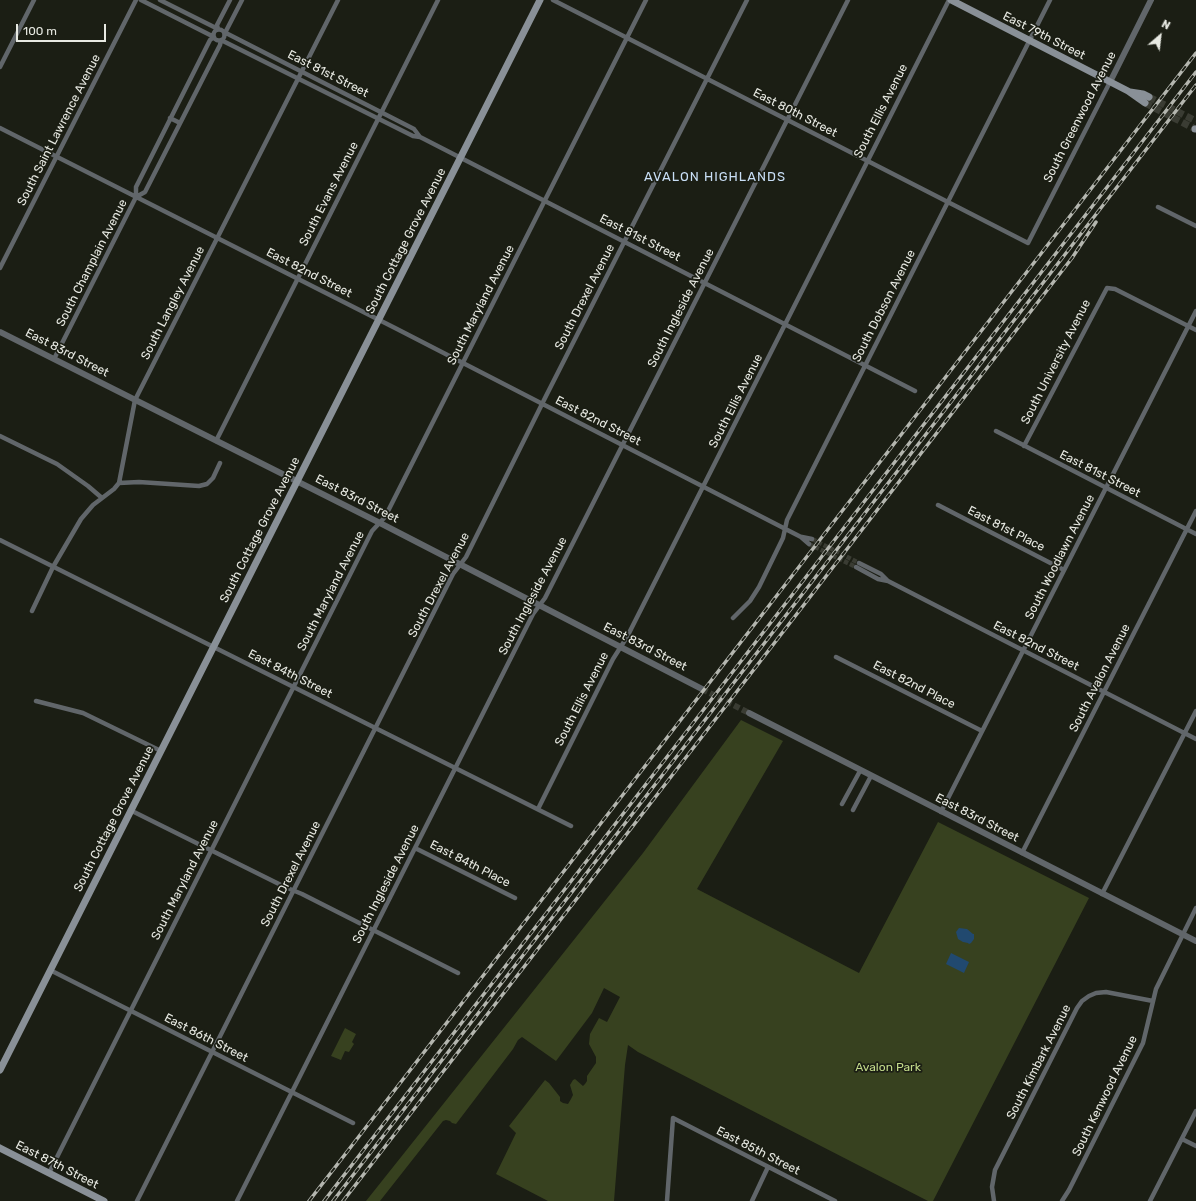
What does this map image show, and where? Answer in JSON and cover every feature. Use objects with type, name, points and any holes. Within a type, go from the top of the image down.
[{"type":"main road","name":"South Cottage Grove Avenue","points":[[0,1070],[540,0]]},
{"type":"main road","name":"East 79th Street","points":[[950,0],[1128,92],[1143,94],[1147,100]]},
{"type":"main road","name":"East 87th Street","points":[[0,1148],[104,1201]]},
{"type":"street","points":[[0,67],[34,0]]},
{"type":"street","name":"South Saint Lawrence Avenue","points":[[0,268],[136,0]]},
{"type":"street","points":[[141,0],[214,37],[216,40],[221,40],[224,38],[224,32],[226,31],[242,0]]},
{"type":"street","points":[[160,0],[224,32]]},
{"type":"street","points":[[214,37],[214,32],[218,29],[217,26],[230,0]]},
{"type":"street","name":"South Langley Avenue","points":[[119,483],[135,400],[338,0]]},
{"type":"street","name":"South Evans Avenue","points":[[216,441],[438,0]]},
{"type":"street","name":"East 80th Street","points":[[553,0],[1028,243]]},
{"type":"street","name":"South Maryland Avenue","points":[[49,1173],[372,531],[385,517],[646,0]]},
{"type":"street","name":"South Drexel Avenue","points":[[137,1201],[453,574],[466,557],[542,403],[747,0]]},
{"type":"street","name":"South Ingleside Avenue","points":[[237,1201],[533,614],[546,598],[848,0]]},
{"type":"street","name":"South Ellis Avenue","points":[[538,809],[613,659],[627,637],[704,487],[867,161],[950,0]]},
{"type":"street","name":"South Dobson Avenue","points":[[733,618],[750,601],[759,587],[783,538],[787,520],[1050,0]]},
{"type":"street","name":"South Greenwood Avenue","points":[[1028,243],[1152,0]]},
{"type":"street","name":"East 81st Street","points":[[224,32],[414,129],[420,137]]},
{"type":"street","name":"South Champlain Avenue","points":[[54,359],[136,197],[136,187],[170,118],[210,40],[214,37]]},
{"type":"street","name":"South Champlain Avenue","points":[[136,197],[145,192],[220,45],[221,40]]},
{"type":"street","name":"East 81st Street","points":[[221,40],[378,119],[461,157],[914,391]]},
{"type":"street","points":[[170,118],[180,123]]},
{"type":"street","name":"East 82nd Street","points":[[0,128],[463,362],[785,529],[811,541]]},
{"type":"street","points":[[1158,207],[1196,226]]},
{"type":"street","name":"South University Avenue","points":[[1024,446],[1107,288],[1115,289],[1188,326]]},
{"type":"street","name":"South Woodlawn Avenue","points":[[941,812],[1196,311]]},
{"type":"street","points":[[1188,326],[1196,330]]},
{"type":"street","name":"East 83rd Street","points":[[0,332],[461,564],[702,689]]},
{"type":"street","name":"East 81st Street","points":[[996,431],[1196,534]]},
{"type":"street","points":[[0,436],[57,464],[102,498]]},
{"type":"street","points":[[32,611],[54,567],[81,520],[93,505],[114,489],[119,483],[139,482],[199,486],[207,484],[213,478],[220,463]]},
{"type":"street","name":"East 81st Place","points":[[938,505],[1064,570]]},
{"type":"street","name":"South Avalon Avenue","points":[[1022,853],[1196,511]]},
{"type":"street","name":"East 84th Street","points":[[0,540],[571,826]]},
{"type":"street","name":"East 82nd Street","points":[[857,565],[880,574],[888,581],[1196,739]]},
{"type":"street","name":"East 82nd Place","points":[[836,657],[982,731]]},
{"type":"street","points":[[36,701],[83,713],[160,751]]},
{"type":"street","points":[[1102,894],[1196,711]]},
{"type":"street","name":"East 83rd Street","points":[[749,713],[860,771],[1196,941]]},
{"type":"street","points":[[842,804],[860,771]]},
{"type":"street","points":[[853,810],[870,776]]},
{"type":"street","points":[[130,810],[294,890],[458,973]]},
{"type":"street","name":"East 84th Place","points":[[415,848],[515,898]]},
{"type":"street","name":"South Kenwood Avenue","points":[[1062,1201],[1069,1190],[1143,1043],[1160,979],[1196,908]]},
{"type":"street","name":"East 86th Street","points":[[50,970],[353,1123]]},
{"type":"street","name":"South Kimbark Avenue","points":[[994,1201],[992,1187],[995,1170],[1077,1008],[1082,1002],[1096,993],[1106,992],[1153,1001]]},
{"type":"street","points":[[1150,1201],[1196,1110]]},
{"type":"street","name":"East 85th Street","points":[[667,1201],[673,1118],[835,1201]]},
{"type":"street","points":[[1182,1139],[1196,1146]]},
{"type":"street","points":[[752,1201],[768,1167]]},
{"type":"green space","name":"Avalon Park","points":[[741,720],[783,741],[697,889],[859,973],[938,822],[1089,898],[933,1201],[928,1201],[638,1052],[628,1045],[625,1065],[614,1201],[548,1201],[496,1174],[516,1133],[509,1126],[545,1080],[560,1097],[560,1101],[568,1104],[573,1095],[570,1085],[573,1080],[575,1079],[583,1086],[587,1081],[587,1076],[596,1063],[596,1057],[589,1044],[590,1034],[599,1018],[607,1022],[620,997],[604,988],[592,1013],[556,1061],[522,1037],[518,1040],[513,1049],[456,1124],[446,1120],[443,1121],[380,1201],[366,1201],[643,853]]},
{"type":"green space","points":[[345,1028],[356,1034],[352,1042],[354,1044],[349,1052],[345,1051],[341,1060],[331,1056]]},
{"type":"water","points":[[959,928],[967,929],[974,934],[974,939],[971,943],[969,944],[958,939],[956,932]]},
{"type":"water","points":[[951,953],[969,962],[964,973],[946,964]]},
{"type":"tunnel","points":[[1149,97],[1196,121]]},
{"type":"tunnel","points":[[1145,103],[1195,129]]},
{"type":"tunnel","points":[[812,539],[859,563]]},
{"type":"tunnel","points":[[809,544],[856,567]]},
{"type":"tunnel","points":[[702,689],[749,713]]},
{"type":"railway","points":[[309,1201],[1196,53]]},
{"type":"railway","points":[[324,1201],[1196,72]]},
{"type":"railway","points":[[333,1201],[1196,85]]},
{"type":"railway","points":[[343,1201],[1072,258],[1096,222]]},
{"type":"district","name":"AVALON HIGHLANDS","points":[[715,177]]}]
